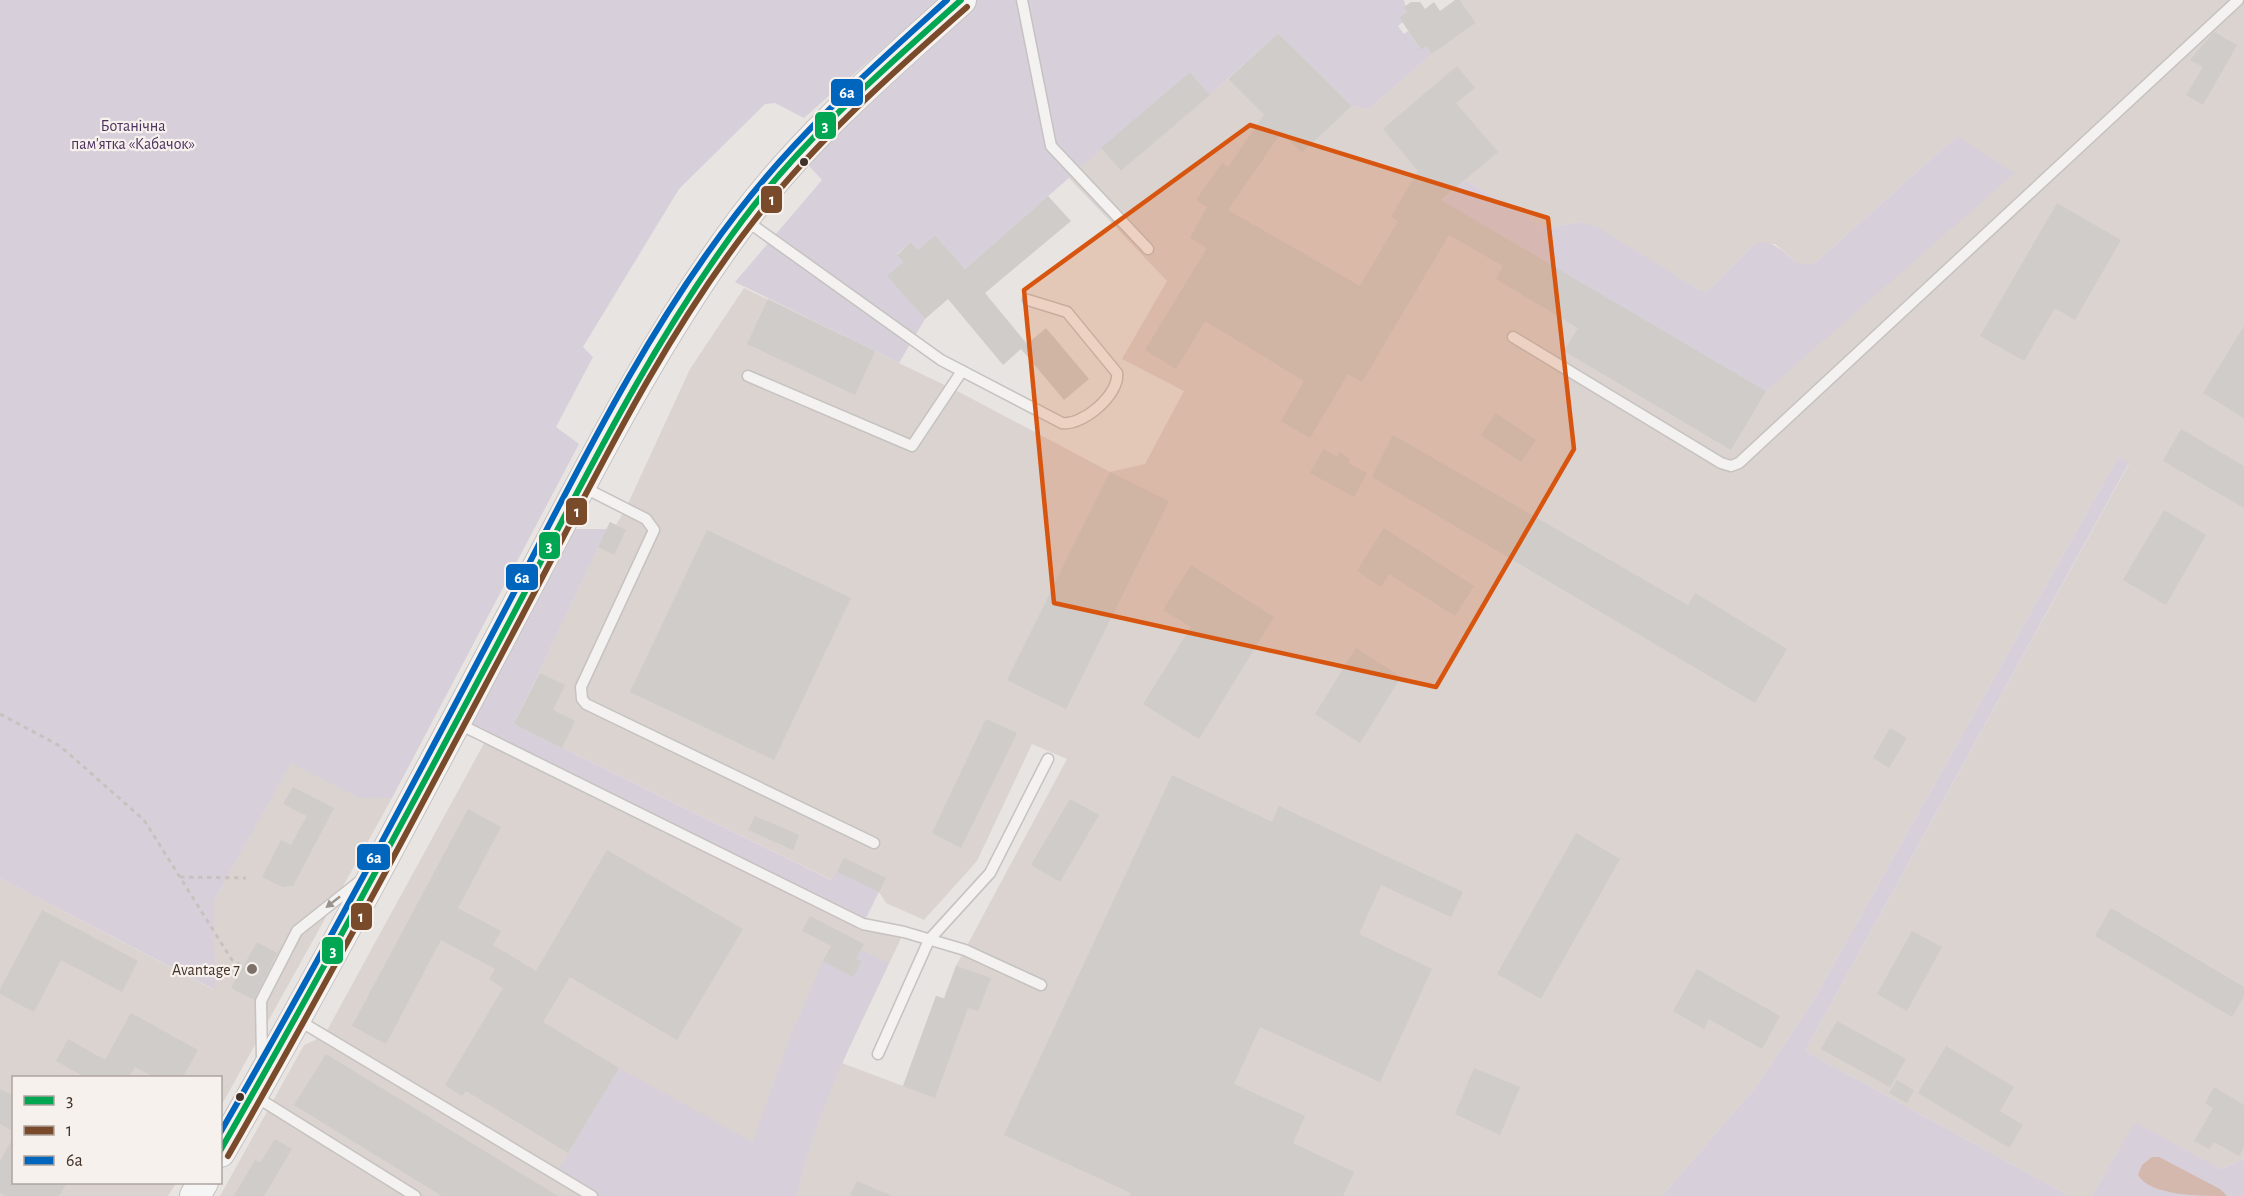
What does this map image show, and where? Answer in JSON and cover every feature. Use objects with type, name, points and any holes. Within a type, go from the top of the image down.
[{"type":"street","points":[[222,1149],[379,867],[581,486],[669,328],[744,219],[798,154],[878,75],[961,0]]},
{"type":"lane","points":[[1022,0],[1051,146],[1148,249]]},
{"type":"lane","points":[[1513,337],[1721,463],[1731,466],[1740,463],[2238,0]]},
{"type":"lane","points":[[744,219],[941,360],[1062,423],[1074,425],[1085,418],[1113,391],[1118,381],[1117,373],[1067,312],[1028,300]]},
{"type":"lane","points":[[748,376],[912,446],[962,371]]},
{"type":"lane","points":[[581,486],[646,519],[654,530],[581,687],[580,693],[586,704],[874,843]]},
{"type":"lane","points":[[456,722],[863,924],[965,950],[1041,985]]},
{"type":"lane","points":[[878,1054],[929,940],[990,873],[1048,759]]},
{"type":"lane","points":[[379,867],[297,931],[261,1001],[258,1087],[415,1196]]},
{"type":"lane","points":[[295,1018],[592,1196]]},
{"type":"path","points":[[0,714],[60,746],[144,820],[232,960],[270,984]]},
{"type":"path","points":[[180,877],[246,878]]},
{"type":"highlighted area","points":[[1250,125],[1548,218],[1574,449],[1436,687],[1054,603],[1024,290]]},
{"type":"shaded area","points":[[1460,0],[2244,0],[2244,1159],[2221,1169],[2135,1123],[2092,1196],[2070,1196],[1805,1051],[2129,464],[2118,457],[1809,1008],[1758,1084],[1662,1196],[220,1196],[304,1045],[324,1036],[487,738],[863,924],[904,932],[842,1063],[903,1086],[936,996],[944,998],[956,966],[1067,759],[1032,744],[977,861],[924,920],[886,903],[879,892],[832,880],[514,724],[610,522],[616,525],[626,508],[690,369],[744,288],[963,394],[1110,472],[1145,464],[1184,391],[1122,359],[1167,281],[1069,178],[1101,148],[1121,171],[1228,79],[1302,153],[1352,106],[1368,110],[1432,54],[1476,23]],"holes":[[[1957,136],[1766,391],[1442,201],[1465,180],[1547,228],[1583,222],[1698,289],[1708,291],[1754,244],[1775,244],[1798,264],[1808,266],[1816,262]]]},
{"type":"shaded area","points":[[291,762],[359,798],[392,798],[222,1104],[222,1076],[12,1076],[12,1184],[175,1184],[168,1196],[0,1196],[0,878],[214,990],[214,901]]},
{"type":"shaded area","points":[[2152,1157],[2159,1157],[2220,1189],[2227,1196],[2177,1193],[2153,1187],[2138,1175],[2142,1165]]},
{"type":"green space","name":"Ботанічна пам'ятка «Кабачок»","points":[[0,0],[938,0],[804,118],[775,103],[765,104],[679,189],[583,347],[593,357],[556,427],[579,444],[392,798],[359,798],[291,763],[214,901],[215,990],[0,878]]},
{"type":"green space","points":[[961,0],[1404,0],[1407,12],[1399,17],[1403,22],[1398,26],[1404,34],[1408,31],[1421,50],[1426,47],[1432,54],[1368,110],[1352,106],[1278,33],[1210,95],[1190,72],[965,269],[935,235],[918,250],[911,242],[897,254],[903,262],[888,276],[925,319],[899,363],[735,282],[822,180],[798,154]]},
{"type":"green space","points":[[1957,136],[2015,173],[1766,391],[1442,201],[1465,180],[1547,228],[1583,222],[1599,228],[1698,289],[1708,291],[1754,244],[1764,242],[1773,244],[1799,263],[1807,265],[1816,262]]},
{"type":"green space","points":[[2118,457],[2129,463],[1805,1051],[2070,1196],[1662,1196],[1758,1084],[1809,1008]]},
{"type":"green space","points":[[571,529],[607,529],[514,724],[831,880],[837,872],[879,892],[863,924],[468,729]]},
{"type":"green space","points":[[861,950],[889,963],[824,1106],[804,1166],[797,1196],[592,1196],[556,1174],[619,1068],[753,1142],[790,1037],[823,961],[853,977],[861,962],[857,959]]},
{"type":"green space","points":[[2135,1122],[2221,1169],[2244,1159],[2244,1196],[2092,1196]]},
{"type":"building","points":[[1455,0],[1460,0],[1476,23],[1432,54],[1426,47],[1421,50],[1399,17],[1407,12],[1404,7],[1411,2],[1420,2],[1425,9],[1434,2],[1440,11]]},
{"type":"building","points":[[2214,32],[2237,45],[2203,105],[2186,95],[2203,67],[2190,60]]},
{"type":"building","points":[[1278,33],[1352,106],[1302,153],[1281,133],[1228,210],[1360,286],[1398,221],[1391,217],[1418,171],[1383,129],[1457,66],[1475,88],[1456,103],[1498,152],[1441,200],[1766,391],[1731,450],[1564,351],[1578,328],[1496,279],[1503,266],[1449,235],[1362,382],[1348,374],[1310,438],[1281,421],[1304,381],[1205,321],[1176,369],[1145,350],[1207,248],[1190,238],[1207,207],[1196,200],[1222,163],[1228,167],[1264,115],[1228,79]]},
{"type":"building","points":[[1190,72],[1210,95],[1121,171],[1101,148]]},
{"type":"building","points":[[1048,196],[1071,221],[985,293],[1027,344],[1046,328],[1089,379],[1064,400],[1021,349],[1003,365],[948,299],[925,319],[887,276],[903,262],[897,255],[911,242],[918,250],[935,235],[965,269]]},
{"type":"building","points":[[2057,203],[2121,240],[2075,320],[2055,308],[2024,361],[1980,336]]},
{"type":"building","points":[[768,299],[875,351],[855,395],[747,344]]},
{"type":"building","points":[[2244,326],[2244,418],[2203,393]]},
{"type":"building","points":[[1496,413],[1536,440],[1521,462],[1481,435]]},
{"type":"building","points":[[2181,429],[2244,466],[2244,508],[2163,461]]},
{"type":"building","points":[[1393,435],[1688,605],[1695,593],[1787,649],[1755,703],[1372,477]]},
{"type":"building","points":[[1323,449],[1337,457],[1339,452],[1350,459],[1348,463],[1367,473],[1354,497],[1310,473]]},
{"type":"building","points":[[1110,472],[1169,501],[1066,709],[1007,680]]},
{"type":"building","points":[[2164,510],[2206,535],[2166,605],[2123,580]]},
{"type":"building","points":[[610,522],[626,530],[614,555],[598,547]]},
{"type":"building","points":[[1384,528],[1474,586],[1455,616],[1389,574],[1381,587],[1357,571]]},
{"type":"building","points":[[707,530],[851,598],[774,760],[630,692]]},
{"type":"building","points":[[1191,565],[1274,617],[1199,739],[1143,704],[1191,627],[1163,610]]},
{"type":"building","points":[[1356,648],[1401,677],[1360,743],[1315,714]]},
{"type":"building","points":[[540,673],[565,685],[553,710],[575,721],[562,748],[514,724]]},
{"type":"building","points":[[986,719],[1017,733],[961,848],[932,833]]},
{"type":"building","points":[[1890,728],[1907,738],[1889,768],[1873,758]]},
{"type":"building","points":[[1172,775],[1272,822],[1279,806],[1463,892],[1451,917],[1381,885],[1359,934],[1432,969],[1380,1082],[1260,1027],[1234,1084],[1305,1116],[1293,1143],[1354,1172],[1343,1196],[1129,1196],[1131,1193],[1004,1135]]},
{"type":"building","points":[[293,787],[334,808],[293,886],[283,887],[262,877],[281,840],[291,845],[307,816],[283,804]]},
{"type":"building","points":[[1070,799],[1099,815],[1060,882],[1031,865]]},
{"type":"building","points":[[468,809],[501,827],[458,908],[501,931],[493,945],[536,971],[607,850],[743,929],[677,1040],[570,977],[543,1022],[619,1068],[568,1153],[466,1091],[462,1096],[445,1085],[503,988],[489,979],[495,969],[441,940],[386,1044],[352,1026]]},
{"type":"building","points":[[755,816],[799,835],[793,850],[748,830]]},
{"type":"building","points":[[1576,833],[1620,859],[1541,999],[1497,974]]},
{"type":"building","points":[[844,858],[886,878],[879,892],[837,872]]},
{"type":"building","points":[[2111,908],[2244,987],[2244,996],[2232,1017],[2095,936]]},
{"type":"building","points":[[42,910],[138,961],[122,992],[61,960],[34,1012],[0,994],[0,989]]},
{"type":"building","points":[[810,916],[864,944],[856,959],[862,961],[853,977],[823,961],[831,946],[802,931]]},
{"type":"building","points":[[1912,931],[1942,947],[1907,1011],[1877,994]]},
{"type":"building","points":[[257,942],[277,953],[254,1000],[231,988]]},
{"type":"building","points":[[956,966],[991,978],[978,1011],[968,1008],[935,1098],[903,1086],[936,996],[944,999]]},
{"type":"building","points":[[1697,969],[1780,1016],[1762,1049],[1709,1019],[1704,1029],[1673,1011]]},
{"type":"building","points":[[131,1013],[198,1050],[184,1076],[152,1076],[135,1067],[130,1076],[83,1076],[56,1061],[68,1039],[105,1060]]},
{"type":"building","points":[[1837,1021],[1906,1059],[1890,1087],[1821,1049]]},
{"type":"building","points":[[1946,1046],[2014,1087],[2000,1111],[2023,1125],[2009,1148],[1918,1093]]},
{"type":"building","points":[[326,1054],[558,1196],[442,1196],[294,1105]]},
{"type":"building","points":[[1474,1068],[1520,1087],[1500,1135],[1455,1114]]},
{"type":"building","points":[[1897,1080],[1914,1090],[1907,1103],[1889,1093]]},
{"type":"building","points":[[2214,1087],[2244,1105],[2244,1147],[2239,1156],[2214,1142],[2209,1149],[2194,1141],[2213,1108],[2205,1103]]},
{"type":"building","points":[[0,1089],[12,1095],[12,1131],[0,1124]]},
{"type":"building","points":[[275,1139],[292,1149],[264,1196],[234,1196],[255,1160],[260,1163]]},
{"type":"building","points":[[12,1140],[12,1184],[66,1184],[59,1196],[5,1196],[0,1193],[0,1161]]},
{"type":"building","points":[[857,1181],[892,1196],[850,1196]]},
{"type":"transit line","name":"6а","points":[[222,1129],[366,871],[613,404],[672,306],[737,213],[785,155],[837,102],[947,0]]},
{"type":"transit line","name":"3","points":[[222,1147],[365,891],[616,420],[676,318],[742,221],[792,161],[846,105],[961,0]]},
{"type":"transit line","name":"1","points":[[228,1156],[377,887],[629,414],[687,315],[753,222],[802,164],[882,83],[967,7]]},
{"type":"place","name":"Avantage 7","points":[[252,969]]}]
